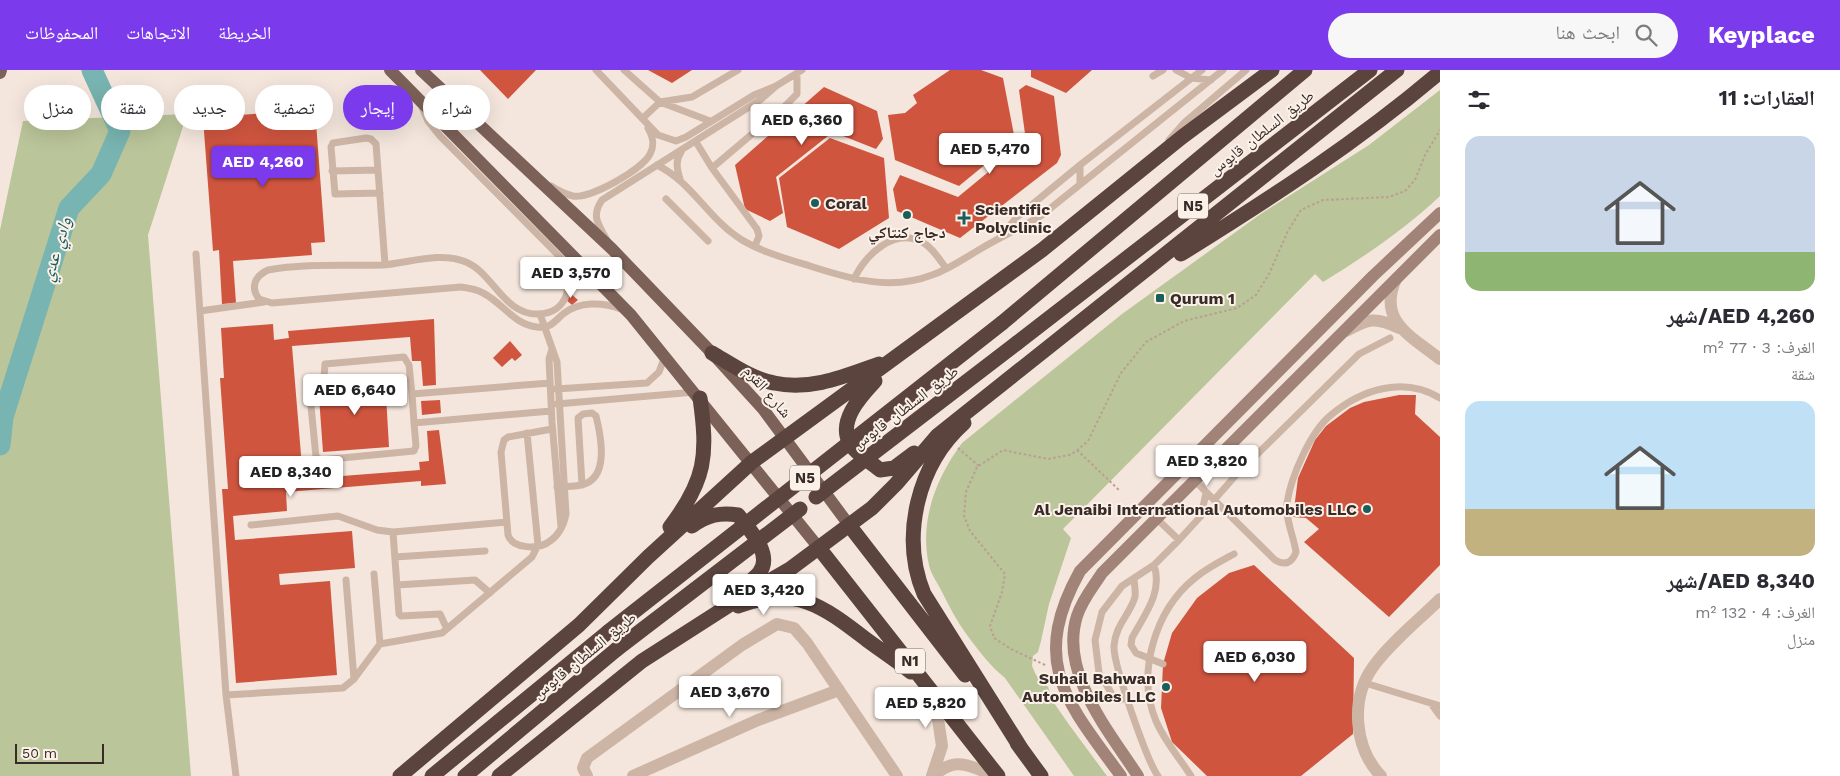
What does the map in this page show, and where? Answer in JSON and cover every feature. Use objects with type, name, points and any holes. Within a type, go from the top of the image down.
[{"type":"highway","points":[[400,776],[579,624],[648,557],[752,462],[897,358],[1042,250],[1272,70]]},
{"type":"highway","name":"طريق السلطان قابوس","points":[[432,776],[608,632],[1002,323],[1305,70]]},
{"type":"highway","name":"طريق السلطان قابوس","points":[[464,776],[617,649],[1370,70]]},
{"type":"highway","points":[[897,358],[851,410],[847,435],[851,445],[880,470],[894,468],[960,426],[1067,330],[1124,288],[1397,70]]},
{"type":"highway","points":[[1124,288],[1243,216],[1322,163],[1386,117],[1440,72]]},
{"type":"highway","points":[[712,353],[745,372],[774,384],[803,386],[830,382],[897,358]]},
{"type":"highway","points":[[648,557],[686,506],[700,479],[704,450],[703,422],[697,395]]},
{"type":"highway","points":[[498,776],[642,661],[706,618],[790,570],[819,548],[896,484],[943,437]]},
{"type":"highway","points":[[943,437],[940,449],[922,487],[914,530],[915,565],[924,594],[1022,750]]},
{"type":"highway","points":[[648,557],[704,517],[724,512],[738,515],[758,540],[764,560],[760,572],[706,618]]},
{"type":"highway","name":"شارع القرم","points":[[849,525],[1042,776]]},
{"type":"highway","name":"N1","points":[[819,548],[927,682],[996,776]]},
{"type":"highway","points":[[706,618],[753,600],[779,597],[803,600],[828,610],[927,682]]},
{"type":"main road","points":[[390,70],[630,315],[752,462],[819,548]]},
{"type":"main road","name":"شارع القرم","points":[[421,70],[612,249],[712,353],[785,437],[849,525]]},
{"type":"street","points":[[1121,776],[1068,700],[1059,671],[1055,649],[1058,623],[1066,596],[1080,571],[1372,276],[1440,213]]},
{"type":"street","points":[[1138,776],[1090,701],[1076,668],[1073,642],[1077,617],[1085,598],[1098,579],[1156,518],[1440,235]]},
{"type":"street","points":[[1399,275],[1389,299],[1394,318],[1404,330],[1440,359]]},
{"type":"street","points":[[1339,334],[1365,321],[1376,319],[1404,330]]},
{"type":"street","points":[[1381,776],[1366,756],[1359,737],[1358,718],[1365,683],[1372,667],[1440,599]]},
{"type":"street","points":[[587,776],[583,768],[587,758],[742,645],[777,624],[794,628],[808,643],[897,776]]},
{"type":"street","points":[[927,682],[938,718],[942,746],[933,776]]},
{"type":"street","points":[[633,776],[758,720],[839,690]]},
{"type":"street","points":[[933,776],[942,768],[955,764],[966,764],[996,776]]},
{"type":"lane","points":[[596,70],[658,135],[676,140],[686,137],[754,95],[776,86],[799,72]]},
{"type":"lane","points":[[624,70],[660,102],[710,122]]},
{"type":"lane","points":[[643,118],[660,102],[692,97],[738,70]]},
{"type":"lane","points":[[1153,76],[1163,70]]},
{"type":"lane","points":[[1176,70],[1192,78],[1210,80]]},
{"type":"lane","points":[[998,239],[1017,216],[1202,70]]},
{"type":"lane","points":[[657,165],[680,180],[742,240],[778,256],[854,279],[882,284],[901,283],[932,275],[998,239],[1017,231],[1042,215],[1223,70]]},
{"type":"lane","points":[[1138,173],[1184,123],[1246,70]]},
{"type":"lane","points":[[712,168],[797,94],[799,72]]},
{"type":"lane","points":[[612,249],[596,216],[596,209],[611,193],[696,142],[760,100],[776,86]]},
{"type":"lane","points":[[264,302],[259,299],[254,288],[257,276],[268,270],[385,264],[438,258],[459,260],[477,268],[500,294],[527,313],[540,314],[558,307],[567,295],[569,277],[565,264],[440,136],[428,121],[419,99]]},
{"type":"lane","points":[[515,159],[557,190],[574,196],[592,194],[609,186],[650,155],[653,142],[652,136],[643,118]]},
{"type":"lane","points":[[380,193],[335,194],[331,147],[333,143],[361,138],[371,139],[376,144],[380,193],[385,264]]},
{"type":"lane","points":[[696,142],[712,168],[757,229],[759,236],[755,246]]},
{"type":"lane","points":[[680,180],[677,166],[678,156],[684,149]]},
{"type":"lane","points":[[1080,165],[1080,184]]},
{"type":"lane","points":[[332,171],[378,170]]},
{"type":"lane","points":[[666,199],[708,241]]},
{"type":"lane","points":[[854,279],[862,264],[873,252],[900,239],[915,239],[924,243],[946,268]]},
{"type":"lane","points":[[196,254],[226,695],[236,776]]},
{"type":"lane","points":[[200,311],[264,302],[449,287],[472,289],[494,300],[522,323],[543,328],[554,324],[571,309],[588,304],[615,307],[630,315]]},
{"type":"lane","points":[[494,300],[500,294]]},
{"type":"lane","points":[[540,314],[543,328],[557,362],[566,514],[561,527],[549,542],[538,545],[514,544],[510,541],[507,522],[502,446],[504,440],[508,437],[552,429]]},
{"type":"lane","points":[[1214,500],[1237,474],[1359,354],[1390,338]]},
{"type":"lane","points":[[552,349],[549,359],[552,429],[561,527]]},
{"type":"lane","points":[[412,394],[550,386],[559,389],[647,383],[659,372],[665,356]]},
{"type":"lane","points":[[404,357],[409,365],[412,394],[416,446],[414,451],[321,460],[316,457],[310,396],[323,390],[325,364],[404,357]]},
{"type":"lane","points":[[1194,480],[1275,560],[1281,564],[1288,563],[1293,559],[1296,552],[1287,506],[1292,482],[1312,440],[1330,416],[1360,396],[1386,386],[1424,389],[1440,398]]},
{"type":"lane","points":[[414,423],[551,408],[560,404],[697,395]]},
{"type":"lane","points":[[557,487],[582,485],[593,477],[599,467],[603,452],[597,418],[592,413],[583,414],[578,418],[582,485]]},
{"type":"lane","points":[[380,644],[436,635],[447,630],[532,557],[538,545],[526,434]]},
{"type":"lane","points":[[1128,696],[1120,700],[1110,694],[1099,673],[1095,640],[1102,612],[1122,586],[1154,565],[1201,516],[1206,493]]},
{"type":"lane","points":[[251,525],[338,516],[377,530],[394,532],[507,522]]},
{"type":"lane","points":[[1156,518],[1179,540]]},
{"type":"lane","points":[[394,532],[398,610],[401,616],[440,614],[447,630]]},
{"type":"lane","points":[[395,557],[485,551]]},
{"type":"lane","points":[[1191,776],[1166,741],[1155,720],[1148,680],[1150,660],[1155,637],[1164,617],[1179,595],[1194,578],[1234,554]]},
{"type":"lane","points":[[1154,565],[1157,573],[1156,591],[1131,641],[1134,651],[1150,660],[1163,664]]},
{"type":"lane","points":[[226,695],[338,689],[347,686],[380,644],[374,574]]},
{"type":"lane","points":[[1134,578],[1135,596],[1121,620],[1114,646],[1118,670],[1145,750],[1158,776]]},
{"type":"lane","points":[[346,580],[354,679]]},
{"type":"lane","points":[[397,585],[475,580],[490,593]]},
{"type":"lane","points":[[1365,683],[1436,705],[1440,716]]},
{"type":"path","points":[[1059,671],[1011,650],[994,638],[990,626],[1002,592],[1005,574],[970,531],[964,516],[966,492],[979,466],[1003,450],[1048,459],[1070,455],[1078,450],[1088,441],[1121,373],[1146,342],[1184,321],[1237,308],[1256,295],[1270,274],[1288,231],[1301,210],[1323,200],[1389,197],[1405,191],[1415,180],[1425,155],[1440,130]]},
{"type":"path","points":[[943,437],[979,466]]},
{"type":"path","points":[[1078,450],[1119,490]]},
{"type":"green space","points":[[1440,90],[1440,196],[1384,242],[1323,282],[1315,274],[1063,529],[1071,538],[1049,604],[1038,652],[1033,656],[1032,666],[1036,675],[1048,687],[1054,703],[1107,776],[1074,776],[1005,678],[980,652],[967,635],[931,572],[926,549],[928,516],[937,485],[944,471],[962,443],[1122,314],[1262,213],[1369,145]]},
{"type":"green space","points":[[164,115],[174,115],[174,130],[182,130],[148,235],[191,776],[0,776],[0,230],[23,121],[24,130],[91,130],[91,118],[101,118],[101,130],[164,130]]},
{"type":"building","points":[[480,70],[536,70],[508,99]]},
{"type":"building","points":[[648,70],[692,70],[672,83]]},
{"type":"building","points":[[950,70],[981,70],[1003,78],[1015,140],[959,186],[895,160],[888,115],[905,113],[917,103],[913,95]]},
{"type":"building","points":[[1031,70],[1092,70],[1066,93],[1031,77]]},
{"type":"building","points":[[1026,85],[1054,96],[1061,155],[1057,163],[960,238],[897,211],[893,189],[900,175],[958,197],[1026,141],[1019,90]]},
{"type":"building","points":[[824,87],[877,111],[883,139],[876,149],[833,132],[776,177],[783,213],[770,221],[745,209],[735,165]]},
{"type":"building","points":[[255,114],[255,130],[317,130],[325,242],[311,243],[312,255],[233,261],[236,303],[222,304],[219,250],[213,251],[204,130],[245,130],[245,115]]},
{"type":"building","points":[[830,138],[884,158],[889,218],[839,249],[787,227],[779,178]]},
{"type":"building","points":[[570,293],[578,300],[572,305],[565,299]]},
{"type":"building","points":[[434,319],[436,385],[423,386],[421,361],[412,361],[410,337],[292,346],[303,479],[420,470],[419,462],[429,461],[427,431],[439,430],[446,484],[421,486],[421,481],[286,492],[287,511],[233,516],[235,540],[352,531],[355,568],[279,574],[280,585],[330,581],[337,675],[236,683],[222,489],[228,489],[220,378],[224,378],[221,328],[273,324],[274,340],[289,338],[288,331]]},
{"type":"building","points":[[510,341],[522,355],[515,361],[512,358],[502,367],[493,358]]},
{"type":"building","points":[[385,378],[389,447],[323,452],[319,397],[331,396],[330,382]]},
{"type":"building","name":"Al Jenaibi International Automobiles LLC","points":[[1399,395],[1416,395],[1415,414],[1440,437],[1440,565],[1389,617],[1304,542],[1319,529],[1306,518],[1293,517],[1298,478],[1315,440],[1326,426],[1350,408],[1364,402]]},
{"type":"building","points":[[440,400],[441,413],[422,415],[421,401]]},
{"type":"building","points":[[1254,565],[1354,658],[1353,734],[1301,776],[1207,776],[1172,742],[1161,708],[1163,664],[1172,633],[1197,598],[1229,573]]},
{"type":"waterway","name":"وادي عدي","points":[[0,445],[3,417],[69,208],[101,174],[120,131],[92,70]]},
{"type":"place","name":"Coral","points":[[815,203]]},
{"type":"place","name":"دجاج كنتاكي","points":[[907,215]]},
{"type":"place","name":"Scientific Polyclinic","points":[[964,218]]},
{"type":"place","name":"Qurum 1","points":[[1160,298]]},
{"type":"place","name":"Al Jenaibi International Automobiles LLC","points":[[1367,509]]},
{"type":"place","name":"Suhail Bahwan Automobiles LLC","points":[[1166,687]]}]
